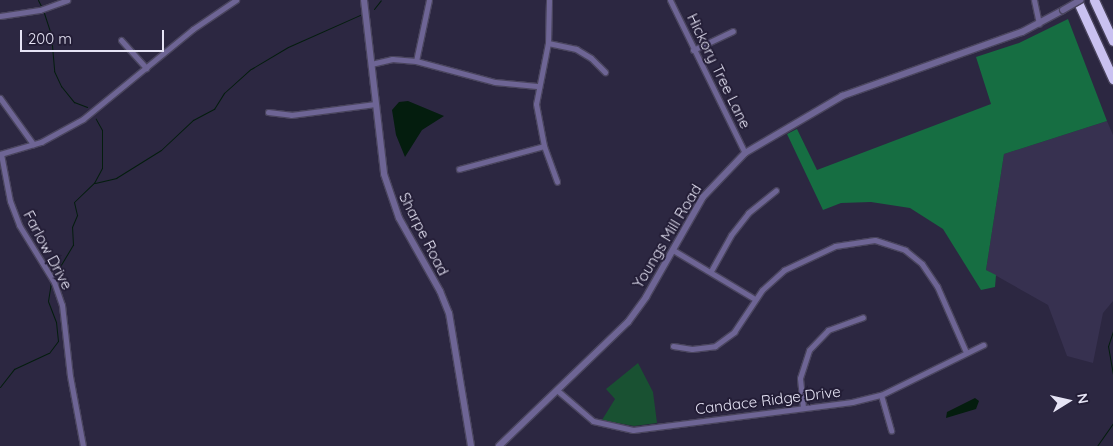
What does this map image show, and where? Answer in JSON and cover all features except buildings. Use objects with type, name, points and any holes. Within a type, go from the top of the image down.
[{"type":"highway","points":[[1078,0],[1113,79]]},
{"type":"highway","points":[[1094,0],[1113,41]]},
{"type":"street","points":[[0,16],[40,10],[67,0]]},
{"type":"street","name":"Sharpe Road","points":[[364,0],[379,148],[393,204],[449,313],[472,446]]},
{"type":"street","points":[[416,61],[429,0]]},
{"type":"street","points":[[550,0],[548,43],[537,86],[538,121],[544,146],[558,182]]},
{"type":"street","name":"Hickory Tree Lane","points":[[670,0],[745,153]]},
{"type":"street","points":[[1034,0],[1039,23]]},
{"type":"street","name":"Youngs Mill Road","points":[[499,446],[628,322],[673,250],[703,197],[745,153],[842,96],[1007,38],[1039,23],[1078,0]]},
{"type":"street","points":[[0,154],[33,144],[83,119],[233,1]]},
{"type":"street","points":[[694,50],[733,31]]},
{"type":"street","points":[[121,40],[146,68]]},
{"type":"street","points":[[548,43],[576,49],[591,58],[604,72]]},
{"type":"street","points":[[370,64],[392,59],[416,61],[495,82],[537,86]]},
{"type":"street","points":[[0,98],[33,144]]},
{"type":"street","points":[[268,112],[291,115],[375,104]]},
{"type":"street","points":[[459,170],[544,146]]},
{"type":"street","name":"Farlow Drive","points":[[0,154],[10,201],[19,225],[61,299],[84,446]]},
{"type":"street","points":[[711,271],[730,235],[748,213],[776,190]]},
{"type":"street","points":[[673,346],[704,348],[726,339],[755,299],[784,270],[809,255],[851,241],[884,242],[914,256],[931,274],[966,352]]},
{"type":"street","points":[[673,250],[755,299]]},
{"type":"street","points":[[803,408],[800,378],[809,350],[828,330],[863,317]]},
{"type":"street","name":"Candace Ridge Drive","points":[[558,391],[581,414],[621,429],[803,408],[881,395],[983,345]]},
{"type":"street","points":[[881,395],[891,431]]},
{"type":"shaded area","points":[[408,101],[444,116],[422,130],[405,157],[396,135],[392,110],[399,102]]},
{"type":"shaded area","points":[[1107,121],[1113,135],[1113,301],[1103,313],[1093,363],[1067,356],[1048,305],[986,270],[1004,154]]},
{"type":"shaded area","points":[[975,398],[979,401],[976,409],[946,418],[947,412]]},
{"type":"green space","points":[[1068,19],[1107,121],[1004,154],[986,270],[996,275],[995,287],[981,290],[943,229],[910,208],[871,202],[841,203],[823,210],[787,134],[797,129],[817,170],[991,104],[976,57],[1019,43]]},
{"type":"green space","points":[[638,363],[653,392],[657,423],[634,426],[602,420],[615,399],[606,389]]},
{"type":"waterway","points":[[38,0],[41,6]]},
{"type":"waterway","points":[[374,9],[381,0]]},
{"type":"waterway","points":[[44,13],[51,34],[54,71],[61,86],[74,102],[87,107]]},
{"type":"waterway","points":[[95,183],[116,178],[161,150],[193,120],[214,109],[224,93],[251,69],[288,47],[360,15]]},
{"type":"waterway","points":[[53,278],[73,245],[72,227],[77,215],[74,202],[94,183],[102,168],[102,130],[96,119]]},
{"type":"waterway","points":[[0,387],[14,369],[49,353],[58,341],[56,322],[48,301],[51,282]]},
{"type":"waterway","points":[[1113,331],[1108,346],[1113,374]]},
{"type":"waterway","points":[[1097,446],[1113,423]]}]
